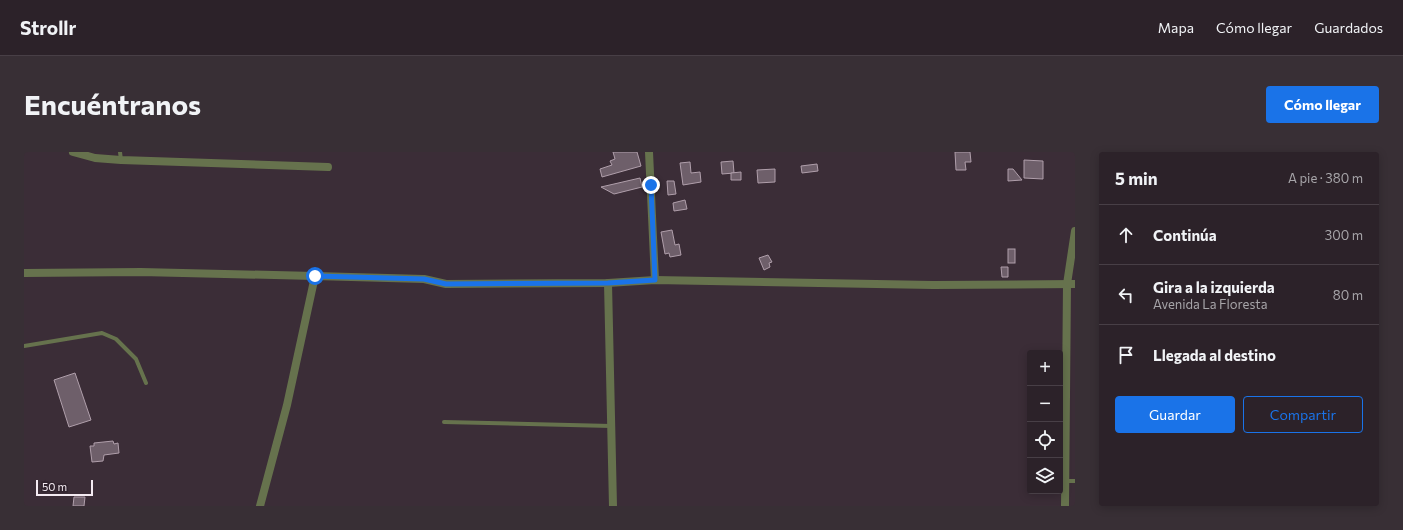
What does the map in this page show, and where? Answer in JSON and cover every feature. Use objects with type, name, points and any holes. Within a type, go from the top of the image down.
[{"type":"street","points":[[73,152],[95,158],[120,156],[328,167]]},
{"type":"street","points":[[649,152],[655,280]]},
{"type":"street","points":[[1065,506],[1071,284],[1075,230]]},
{"type":"street","points":[[24,273],[141,272],[315,276],[424,279],[446,284],[608,283],[655,280],[933,285],[1071,284]]},
{"type":"street","points":[[260,506],[287,405],[315,276]]},
{"type":"street","points":[[608,283],[613,506]]},
{"type":"lane","points":[[24,346],[102,333],[116,339],[136,359],[146,383]]},
{"type":"lane","points":[[444,422],[611,426]]},
{"type":"lane","points":[[1065,481],[1075,481]]},
{"type":"building","points":[[613,152],[637,152],[641,166],[602,177],[600,169],[612,165],[610,161],[615,159]]},
{"type":"building","points":[[955,152],[970,152],[971,162],[965,162],[966,170],[956,170]]},
{"type":"building","points":[[1024,160],[1043,161],[1043,179],[1024,178]]},
{"type":"building","points":[[733,161],[734,173],[722,174],[721,162]]},
{"type":"building","points":[[690,162],[691,173],[700,172],[701,182],[683,185],[680,163]]},
{"type":"building","points":[[817,164],[818,171],[802,173],[801,166]]},
{"type":"building","points":[[775,169],[775,182],[758,183],[757,170]]},
{"type":"building","points":[[1008,169],[1013,169],[1022,180],[1008,181]]},
{"type":"building","points":[[741,172],[741,180],[731,180],[731,173]]},
{"type":"building","points":[[640,178],[642,187],[614,194],[601,187]]},
{"type":"building","points":[[667,181],[674,181],[676,194],[668,195]]},
{"type":"building","points":[[685,200],[687,209],[674,211],[673,203]]},
{"type":"building","points":[[672,230],[675,245],[679,244],[681,255],[670,257],[669,253],[665,254],[661,232]]},
{"type":"building","points":[[1008,249],[1015,249],[1015,263],[1008,263]]},
{"type":"building","points":[[768,255],[772,262],[769,263],[770,267],[764,270],[759,258]]},
{"type":"building","points":[[1001,267],[1008,267],[1008,277],[1002,277]]},
{"type":"building","points":[[75,373],[91,420],[69,427],[54,380]]},
{"type":"building","points":[[113,441],[114,444],[118,443],[119,453],[104,455],[103,461],[92,462],[90,446],[94,446],[94,443]]},
{"type":"building","points":[[74,497],[85,497],[84,506],[73,506]]},
{"type":"route","points":[[315,276],[424,279],[446,284],[608,283],[655,280],[651,185]]}]
